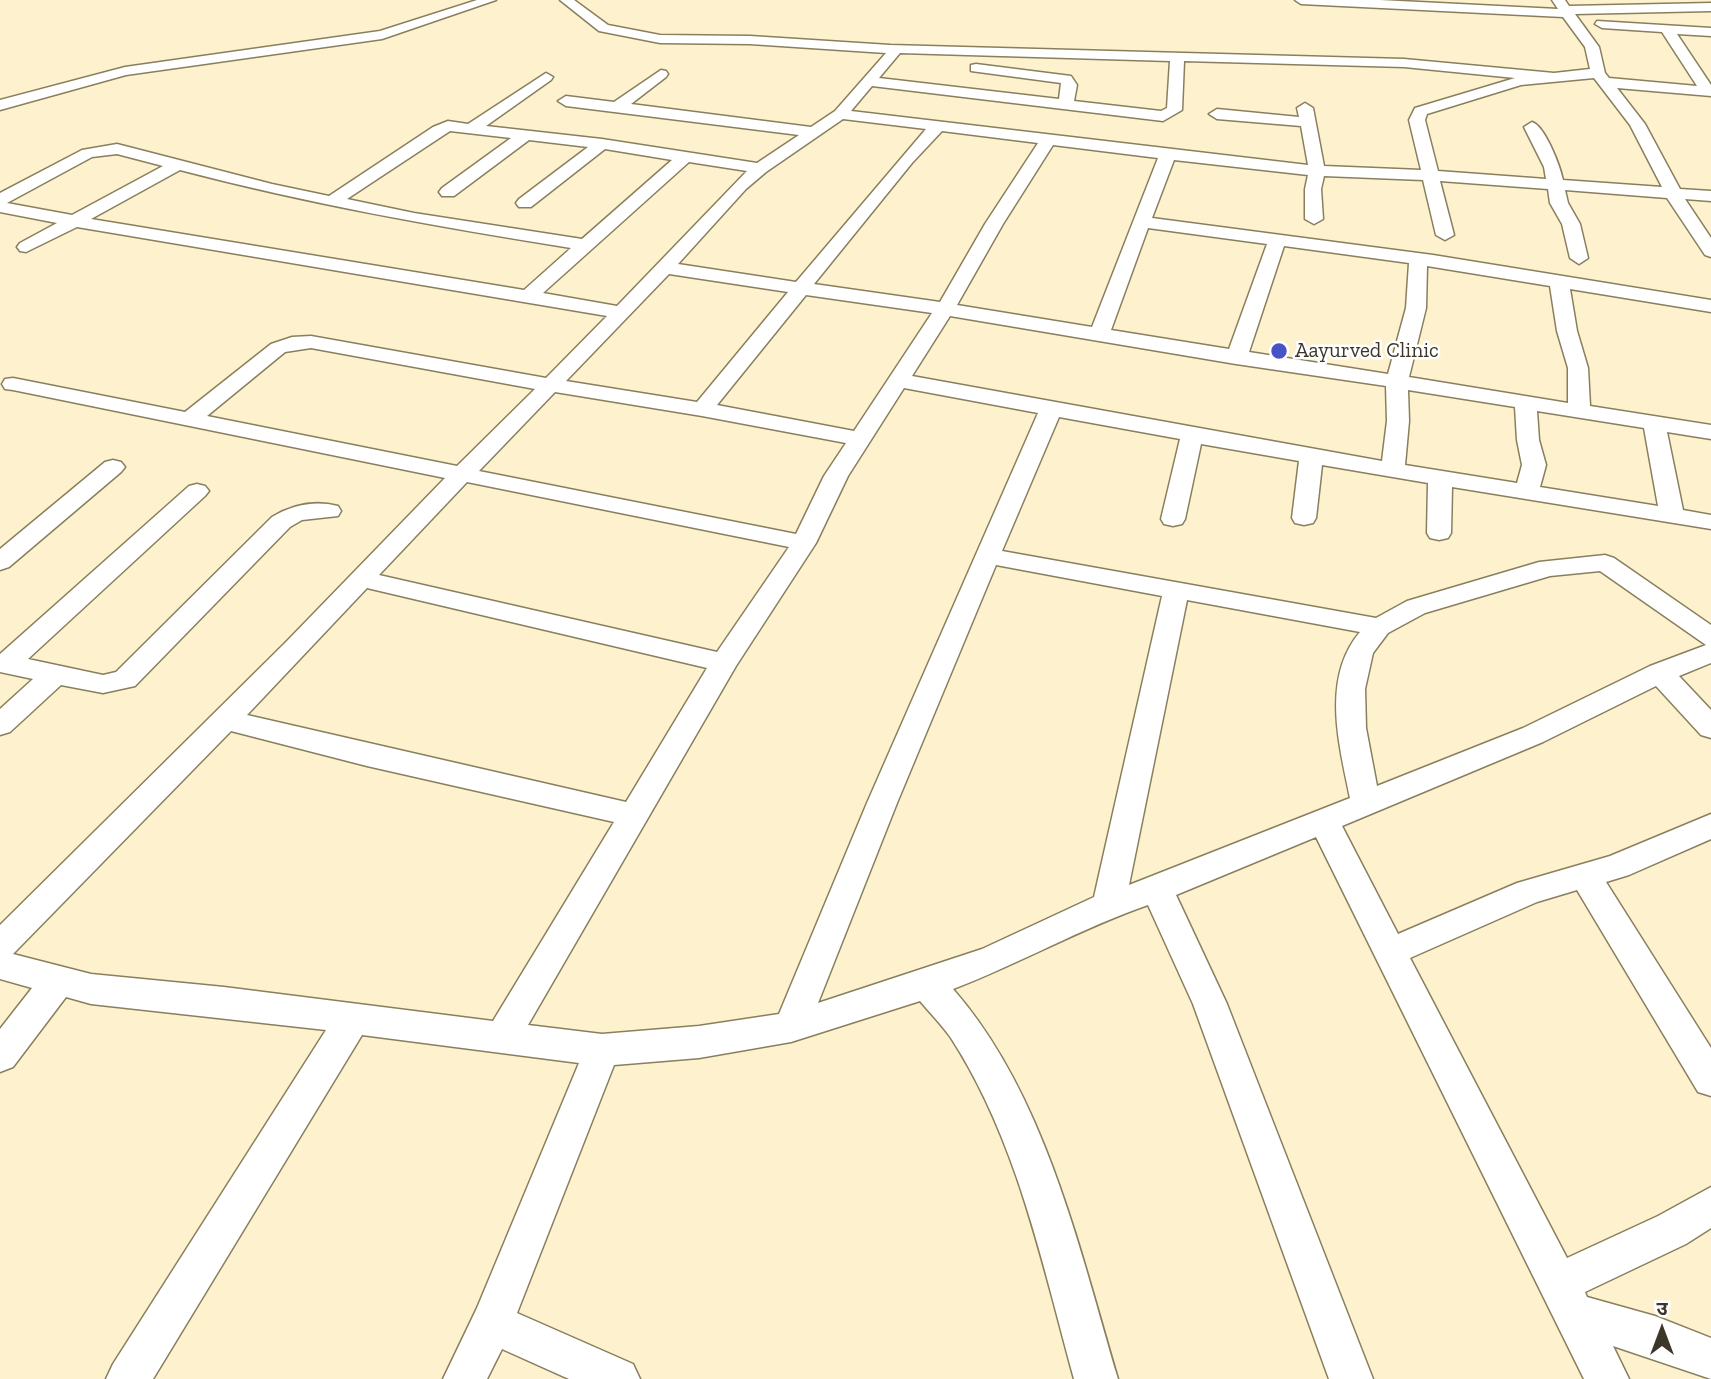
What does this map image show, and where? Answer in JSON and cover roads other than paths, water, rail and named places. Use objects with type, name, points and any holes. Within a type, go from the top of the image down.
[{"type":"street","points":[[0,105],[125,71],[382,35],[490,0]]},
{"type":"street","points":[[566,0],[604,27],[660,39],[800,41],[1066,79],[1070,85],[1065,105]]},
{"type":"street","points":[[1301,0],[1565,10],[1711,7]]},
{"type":"street","points":[[1472,0],[1565,10],[1667,29],[1711,32]]},
{"type":"street","points":[[1565,10],[1592,47],[1601,78],[1637,124],[1684,214],[1711,251]]},
{"type":"street","points":[[1667,29],[1710,92]]},
{"type":"street","points":[[890,53],[1404,63],[1552,77],[1601,78],[1710,92]]},
{"type":"street","points":[[0,946],[621,313],[716,210],[760,168],[840,114],[870,81],[890,53]]},
{"type":"street","points":[[870,81],[1150,115],[1171,114],[1174,110],[1177,57]]},
{"type":"street","points":[[619,106],[661,74]]},
{"type":"street","points":[[472,128],[546,77]]},
{"type":"street","points":[[1444,235],[1417,120],[1420,111],[1520,81],[1552,77]]},
{"type":"street","points":[[566,101],[816,132]]},
{"type":"street","points":[[840,114],[1317,171],[1370,171],[1557,187],[1711,196]]},
{"type":"street","points":[[1217,114],[1305,115],[1317,171],[1313,189],[1314,219]]},
{"type":"street","points":[[332,201],[448,126],[602,144],[760,168]]},
{"type":"street","points":[[702,409],[906,160],[938,126]]},
{"type":"street","points":[[1531,127],[1548,157],[1559,203],[1571,225],[1579,258]]},
{"type":"street","points":[[448,192],[526,135]]},
{"type":"street","points":[[502,1038],[636,816],[724,663],[804,543],[836,476],[1049,139]]},
{"type":"street","points":[[525,203],[602,144]]},
{"type":"street","points":[[0,200],[78,159],[101,150],[131,151],[271,189],[414,218],[584,245]]},
{"type":"street","points":[[1099,334],[1168,154]]},
{"type":"street","points":[[528,296],[685,157]]},
{"type":"street","points":[[26,247],[179,164]]},
{"type":"street","points":[[0,207],[621,313]]},
{"type":"street","points":[[1142,222],[1418,260],[1711,306]]},
{"type":"street","points":[[1236,358],[1277,241]]},
{"type":"street","points":[[1393,471],[1398,421],[1396,381],[1416,308],[1418,260]]},
{"type":"street","points":[[664,268],[944,309],[1236,358],[1711,432]]},
{"type":"street","points":[[1559,281],[1567,331],[1578,368],[1579,410]]},
{"type":"street","points":[[189,420],[278,348],[292,343],[311,342],[860,439]]},
{"type":"street","points":[[898,380],[1051,411],[1311,457],[1711,522]]},
{"type":"street","points":[[13,384],[804,543]]},
{"type":"street","points":[[1524,401],[1534,465],[1527,490]]},
{"type":"street","points":[[791,1027],[987,556],[1051,411]]},
{"type":"street","points":[[1654,423],[1668,485],[1671,514]]},
{"type":"street","points":[[1173,519],[1192,435]]},
{"type":"street","points":[[1304,518],[1311,457]]},
{"type":"street","points":[[0,562],[113,467]]},
{"type":"street","points":[[1439,533],[1440,478]]},
{"type":"street","points":[[3,663],[197,491]]},
{"type":"street","points":[[3,663],[103,684],[125,680],[281,522],[296,513],[329,511]]},
{"type":"street","points":[[987,556],[1379,627]]},
{"type":"street","points":[[1366,804],[1352,728],[1352,680],[1360,651],[1379,627],[1416,607],[1548,568],[1605,563],[1711,638]]},
{"type":"street","points":[[362,579],[724,663]]},
{"type":"street","points":[[1109,905],[1176,590]]},
{"type":"street","points":[[0,965],[91,989],[353,1018],[602,1050],[699,1042],[791,1027],[927,984],[994,959],[1109,905],[1157,888],[1532,735],[1660,673],[1711,653]]},
{"type":"street","points":[[1660,673],[1711,727]]},
{"type":"street","points":[[0,725],[54,675]]},
{"type":"street","points":[[224,719],[367,755],[636,816]]},
{"type":"street","points":[[1323,820],[1607,1379]]},
{"type":"street","points":[[1390,952],[1528,892],[1618,866],[1711,826]]},
{"type":"street","points":[[1585,876],[1711,1080]]},
{"type":"street","points":[[1157,888],[1210,1004],[1351,1379]]},
{"type":"street","points":[[0,1056],[59,980]]},
{"type":"street","points":[[927,984],[963,1026],[1004,1100],[1041,1187],[1096,1379]]},
{"type":"street","points":[[128,1379],[353,1018]]},
{"type":"street","points":[[464,1379],[492,1323],[602,1050]]},
{"type":"street","points":[[1566,1298],[1711,1206]]},
{"type":"street","points":[[1566,1298],[1711,1359]]},
{"type":"street","points":[[492,1323],[618,1379]]},
{"type":"place","name":"Aayurved Clinic","points":[[1279,351]]}]
